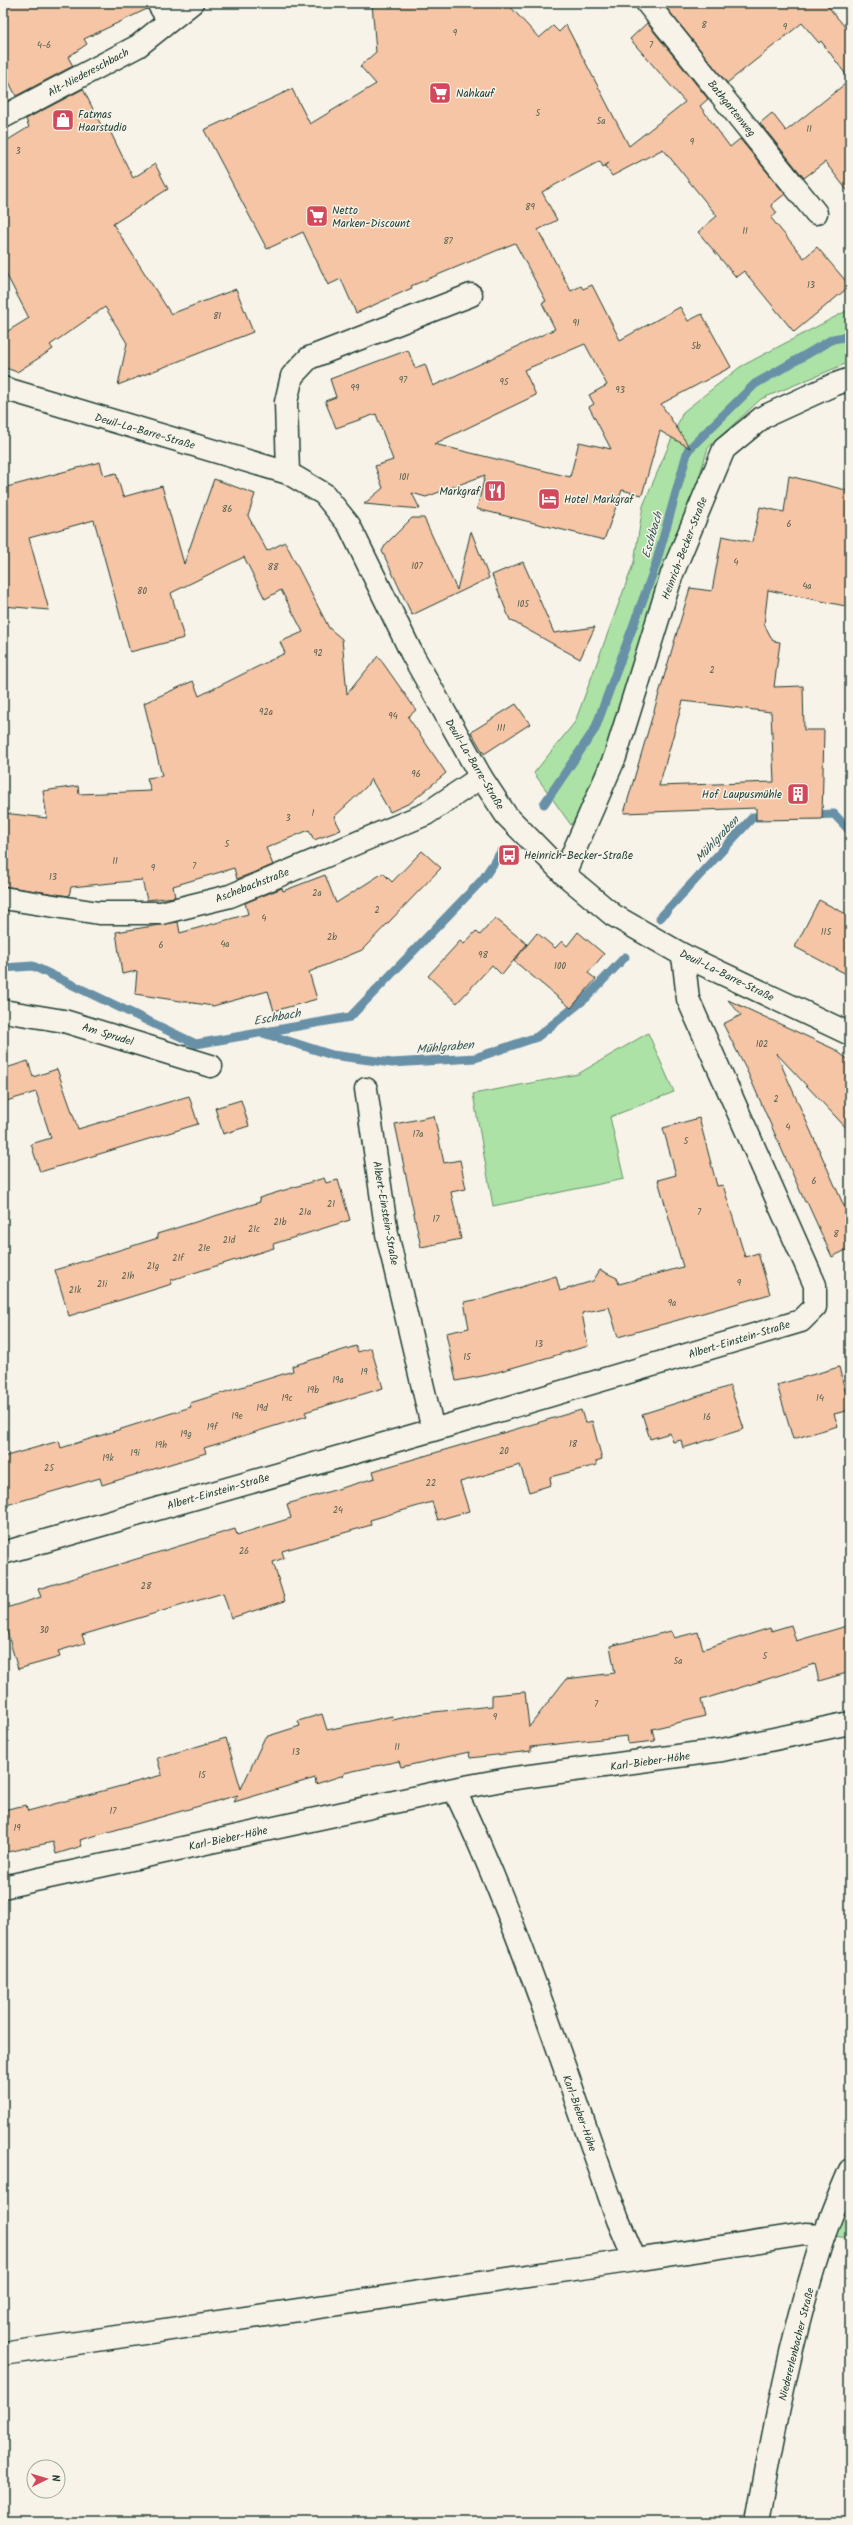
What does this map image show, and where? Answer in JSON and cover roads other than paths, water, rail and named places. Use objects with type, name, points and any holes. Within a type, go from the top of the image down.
[{"type":"street","name":"Alt-Niedereschbach","points":[[3,118],[138,46],[164,12],[192,3]]},
{"type":"street","name":"Bathgartenweg","points":[[647,3],[816,213]]},
{"type":"street","points":[[288,473],[286,402],[292,376],[309,358],[471,295]]},
{"type":"street","name":"Heinrich-Becker-Straße","points":[[564,874],[615,757],[672,574],[724,449],[763,417],[832,385],[850,379]]},
{"type":"street","name":"Deuil-La-Barre-Straße","points":[[3,388],[288,473],[324,494],[349,525],[412,654],[481,777],[506,815],[564,874],[613,915],[683,955],[850,1034]]},
{"type":"street","name":"Aschebachstraße","points":[[3,898],[99,913],[160,913],[230,896],[426,814],[481,777]]},
{"type":"street","name":"Albert-Einstein-Straße","points":[[3,1553],[433,1430],[801,1321],[815,1307],[815,1285],[688,1000],[683,955]]},
{"type":"street","name":"Am Sprudel","points":[[3,1011],[64,1021],[211,1066]]},
{"type":"street","name":"Albert-Einstein-Straße","points":[[366,1089],[387,1234],[433,1430]]},
{"type":"street","name":"Karl-Bieber-Höhe","points":[[3,1887],[454,1789],[508,1779],[722,1750],[845,1724]]},
{"type":"street","name":"Karl-Bieber-Höhe","points":[[454,1789],[485,1853],[507,1908],[618,2220],[635,2260]]},
{"type":"street","name":"Niedererlenbacher Straße","points":[[757,2522],[770,2453],[797,2334],[824,2235],[850,2170]]},
{"type":"street","points":[[3,2354],[805,2234],[824,2235]]},
{"type":"waterway","name":"Eschbach","points":[[544,804],[595,729],[655,567],[688,450],[755,384],[833,339],[850,336]]},
{"type":"waterway","name":"Mühlgraben","points":[[811,815],[834,814],[850,831]]},
{"type":"waterway","name":"Mühlgraben","points":[[660,918],[753,817],[768,817]]},
{"type":"waterway","name":"Eschbach","points":[[3,968],[33,966],[196,1044],[350,1017],[483,879],[501,852]]},
{"type":"waterway","name":"Mühlgraben","points":[[263,1033],[332,1055],[392,1063],[475,1058],[537,1037],[586,998],[625,957]]},
{"type":"place","name":"Nahkauf","points":[[440,93]]},
{"type":"place","name":"Fatmas Haarstudio","points":[[63,120]]},
{"type":"place","name":"Netto Marken-Discount","points":[[317,216]]},
{"type":"place","name":"Markgraf","points":[[495,491]]},
{"type":"place","name":"Hotel Markgraf","points":[[549,499]]},
{"type":"place","name":"Hof Laupusmühle","points":[[798,794]]},
{"type":"place","name":"Heinrich-Becker-Straße","points":[[509,855]]}]
